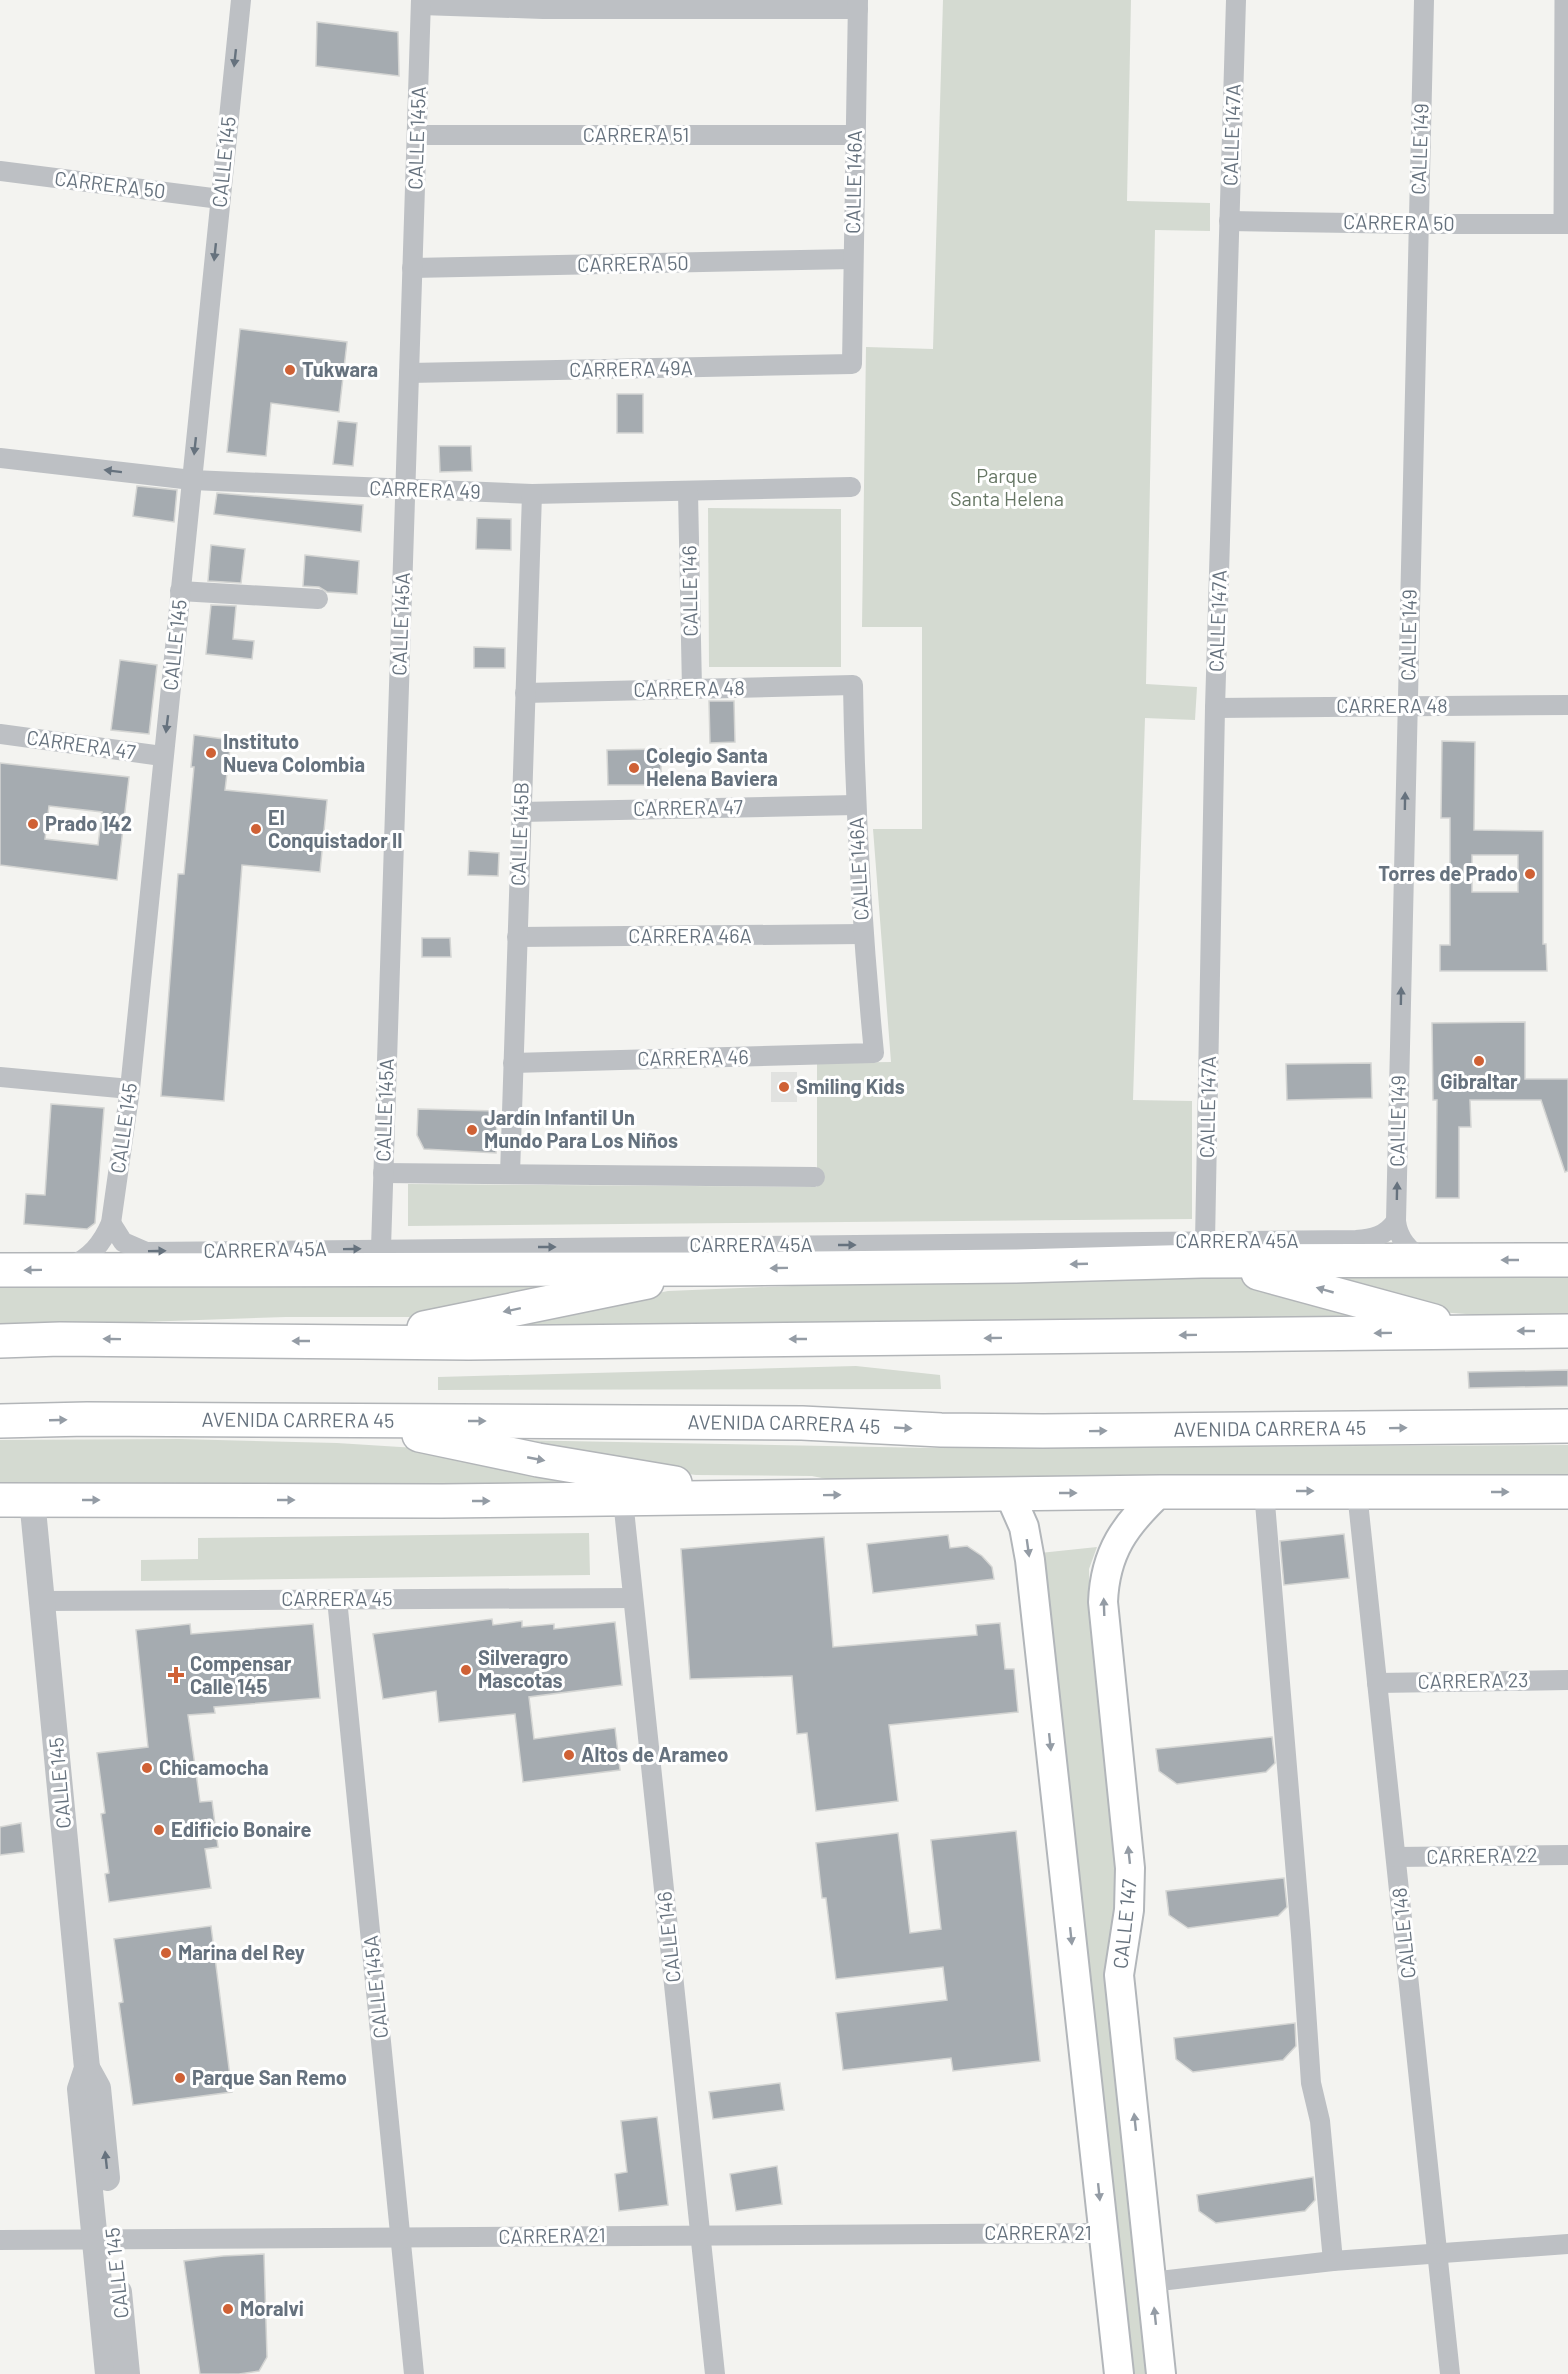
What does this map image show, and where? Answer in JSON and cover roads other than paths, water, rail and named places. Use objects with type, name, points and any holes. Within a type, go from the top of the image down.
[{"type":"highway","points":[[1203,1251],[1316,1288],[1421,1318],[1484,1331]]},
{"type":"highway","points":[[0,1270],[714,1269],[1015,1266],[1203,1251],[1423,1260],[1568,1260]]},
{"type":"highway","points":[[360,1342],[714,1269]]},
{"type":"highway","points":[[0,1341],[60,1339],[469,1342],[1568,1331]]},
{"type":"highway","name":"AVENIDA CARRERA 45","points":[[0,1421],[87,1419],[802,1423],[941,1430],[1034,1431],[1568,1426]]},
{"type":"highway","points":[[356,1421],[538,1460],[634,1477],[773,1496]]},
{"type":"highway","points":[[0,1500],[623,1500],[1010,1493],[1568,1492]]},
{"type":"main road","name":"CALLE 147","points":[[1160,1492],[1133,1517],[1116,1545],[1104,1581],[1103,1602],[1130,1869],[1129,1910],[1119,1976],[1161,2374]]},
{"type":"main road","points":[[1010,1493],[1024,1527],[1030,1560],[1119,2374]]},
{"type":"street","name":"CALLE 145","points":[[66,1269],[93,1253],[106,1235],[111,1223],[130,1089],[162,756],[241,0]]},
{"type":"street","name":"CALLE 147A","points":[[1203,1251],[1215,708],[1236,0]]},
{"type":"street","name":"CALLE 149","points":[[1423,1260],[1405,1244],[1397,1229],[1396,1221],[1424,0]]},
{"type":"street","points":[[1562,0],[1564,224]]},
{"type":"street","points":[[421,3],[858,4]]},
{"type":"street","name":"CALLE 145A","points":[[381,1248],[421,3]]},
{"type":"street","name":"CALLE 146A","points":[[852,364],[858,4]]},
{"type":"street","name":"CARRERA 51","points":[[417,135],[855,135]]},
{"type":"street","name":"CARRERA 50","points":[[0,171],[220,199]]},
{"type":"street","name":"CARRERA 50","points":[[1229,221],[1564,224]]},
{"type":"street","name":"CARRERA 50","points":[[412,268],[853,259]]},
{"type":"street","name":"CARRERA 49A","points":[[409,373],[852,364]]},
{"type":"street","name":"CARRERA 49","points":[[0,458],[192,480],[532,494],[850,487]]},
{"type":"street","name":"CALLE 146","points":[[688,492],[692,689]]},
{"type":"street","name":"CALLE 145B","points":[[510,1174],[532,494]]},
{"type":"street","points":[[180,591],[318,599]]},
{"type":"street","name":"CALLE 146A","points":[[853,685],[855,805],[863,934],[874,1053]]},
{"type":"street","name":"CARRERA 48","points":[[525,693],[853,685]]},
{"type":"street","name":"CARRERA 48","points":[[1215,708],[1568,705]]},
{"type":"street","name":"CARRERA 47","points":[[0,734],[162,756]]},
{"type":"street","name":"CARRERA 47","points":[[521,812],[855,805]]},
{"type":"street","name":"CARRERA 46A","points":[[517,937],[863,934]]},
{"type":"street","name":"CARRERA 46","points":[[513,1062],[874,1053]]},
{"type":"street","points":[[0,1077],[130,1089]]},
{"type":"street","points":[[383,1173],[815,1177]]},
{"type":"street","name":"CARRERA 45A","points":[[111,1223],[123,1242],[146,1252],[381,1248],[1203,1251],[1365,1240],[1391,1229],[1396,1221]]},
{"type":"street","points":[[1264,1491],[1311,2083],[1320,2121],[1333,2262]]},
{"type":"street","name":"CALLE 148","points":[[1357,1492],[1450,2374]]},
{"type":"street","name":"CALLE 145","points":[[32,1499],[87,2068],[80,2089],[127,2374]]},
{"type":"street","name":"CALLE 146","points":[[623,1500],[715,2374]]},
{"type":"street","name":"CARRERA 45","points":[[42,1601],[632,1598]]},
{"type":"street","name":"CALLE 145A","points":[[338,1599],[414,2374]]},
{"type":"street","name":"CARRERA 23","points":[[1377,1683],[1568,1680]]},
{"type":"street","name":"CARRERA 22","points":[[1396,1857],[1568,1855]]},
{"type":"street","name":"CARRERA 21","points":[[0,2240],[1103,2233]]},
{"type":"street","name":"CALLE 145","points":[[105,2239],[108,2374]]},
{"type":"street","points":[[1151,2282],[1333,2262],[1568,2244]]},
{"type":"place","name":"Tukwara","points":[[290,370]]},
{"type":"place","name":"Instituto Nueva Colombia","points":[[211,753]]},
{"type":"place","name":"Colegio Santa Helena Baviera","points":[[634,768]]},
{"type":"place","name":"Prado 142","points":[[33,824]]},
{"type":"place","name":"El Conquistador II","points":[[256,829]]},
{"type":"place","name":"Torres de Prado","points":[[1530,874]]},
{"type":"place","name":"Gibraltar","points":[[1479,1061]]},
{"type":"place","name":"Smiling Kids","points":[[784,1087]]},
{"type":"place","name":"Jardín Infantil Un Mundo Para Los Niños","points":[[472,1130]]},
{"type":"place","name":"Silveragro Mascotas","points":[[466,1670]]},
{"type":"place","name":"Compensar Calle 145","points":[[176,1675]]},
{"type":"place","name":"Altos de Arameo","points":[[569,1755]]},
{"type":"place","name":"Chicamocha","points":[[147,1768]]},
{"type":"place","name":"Edificio Bonaire","points":[[159,1830]]},
{"type":"place","name":"Marina del Rey","points":[[166,1953]]},
{"type":"place","name":"Parque San Remo","points":[[180,2078]]},
{"type":"place","name":"Moralvi","points":[[228,2309]]},
{"type":"park label","name":"Parque Santa Helena","points":[[1007,488]]}]
